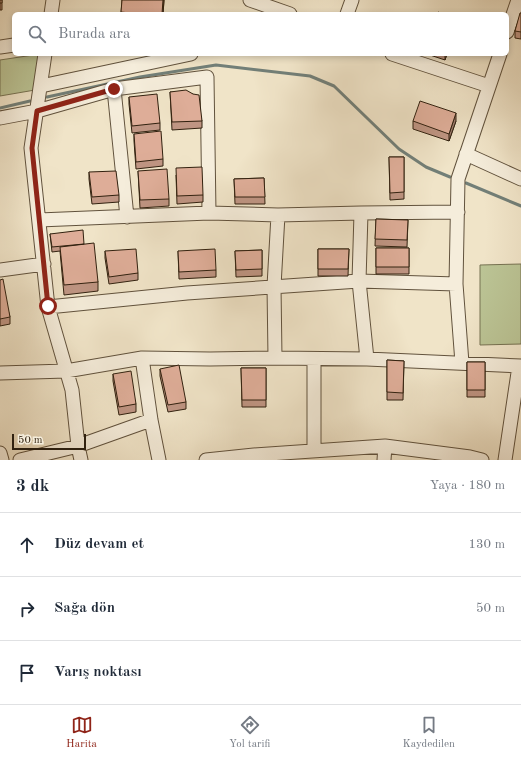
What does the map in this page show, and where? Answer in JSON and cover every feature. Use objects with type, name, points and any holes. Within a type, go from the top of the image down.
[{"type":"street","points":[[51,12],[53,0]]},
{"type":"street","points":[[250,0],[285,10]]},
{"type":"street","points":[[348,12],[352,0]]},
{"type":"street","points":[[509,26],[518,0]]},
{"type":"street","points":[[0,47],[12,45]]},
{"type":"street","points":[[45,56],[32,148],[48,306],[72,390],[81,460]]},
{"type":"street","points":[[40,86],[182,56]]},
{"type":"street","points":[[398,56],[489,86]]},
{"type":"street","points":[[462,363],[456,284],[458,179],[499,56]]},
{"type":"street","points":[[0,118],[37,111],[114,89],[207,77],[209,213]]},
{"type":"street","points":[[114,89],[127,216]]},
{"type":"street","points":[[466,154],[521,179]]},
{"type":"street","points":[[39,220],[209,213],[278,215],[361,212],[458,212]]},
{"type":"street","points":[[361,212],[359,281],[367,359]]},
{"type":"street","points":[[275,358],[274,286],[278,215]]},
{"type":"street","points":[[0,270],[44,264]]},
{"type":"street","points":[[48,306],[274,286],[359,281],[456,284]]},
{"type":"street","points":[[142,358],[151,420],[159,460]]},
{"type":"street","points":[[0,373],[66,371],[142,358],[367,359],[520,366],[506,460]]},
{"type":"street","points":[[314,359],[314,451]]},
{"type":"street","points":[[20,460],[78,446],[151,420]]},
{"type":"street","points":[[384,460],[385,446]]},
{"type":"street","points":[[206,460],[254,455],[385,446],[474,459]]},
{"type":"street","points":[[0,453],[2,460]]},
{"type":"green space","points":[[27,56],[40,56],[35,90],[0,96],[0,60]]},
{"type":"green space","points":[[521,264],[521,344],[480,345],[480,265]]},
{"type":"building","points":[[122,0],[163,0],[162,12],[121,12]]},
{"type":"building","points":[[521,13],[521,32],[515,31]]},
{"type":"building","points":[[186,90],[193,94],[199,95],[202,121],[172,122],[170,92]]},
{"type":"building","points":[[157,94],[160,123],[132,126],[129,97]]},
{"type":"building","points":[[420,101],[456,113],[449,134],[413,121]]},
{"type":"building","points":[[161,131],[163,159],[136,162],[134,134]]},
{"type":"building","points":[[389,157],[404,157],[404,192],[390,193]]},
{"type":"building","points":[[202,167],[203,195],[177,196],[176,168]]},
{"type":"building","points":[[167,169],[169,199],[140,200],[138,171]]},
{"type":"building","points":[[116,171],[119,195],[92,197],[89,172]]},
{"type":"building","points":[[264,178],[265,197],[235,197],[234,179]]},
{"type":"building","points":[[376,219],[408,220],[407,240],[375,239]]},
{"type":"building","points":[[83,230],[84,244],[52,247],[50,234]]},
{"type":"building","points":[[94,243],[98,282],[64,285],[60,247]]},
{"type":"building","points":[[376,248],[409,248],[409,267],[376,267]]},
{"type":"building","points":[[136,249],[138,273],[109,277],[105,251]]},
{"type":"building","points":[[215,249],[216,270],[179,272],[178,251]]},
{"type":"building","points":[[318,249],[349,249],[348,269],[318,269]]},
{"type":"building","points":[[262,250],[262,269],[236,270],[235,251]]},
{"type":"building","points":[[3,279],[10,317],[0,319],[0,280]]},
{"type":"building","points":[[387,360],[404,361],[403,393],[387,392]]},
{"type":"building","points":[[467,362],[485,362],[485,390],[467,390]]},
{"type":"building","points":[[179,365],[186,402],[168,405],[160,369]]},
{"type":"building","points":[[241,368],[266,368],[266,400],[242,400]]},
{"type":"building","points":[[131,371],[136,404],[119,407],[113,374]]},
{"type":"waterway","points":[[47,97],[140,77],[216,65],[310,76],[334,86],[399,149],[426,167],[450,177]]},
{"type":"waterway","points":[[0,108],[30,101]]},
{"type":"waterway","points":[[466,183],[521,206]]},
{"type":"route","points":[[48,306],[32,148],[37,111],[114,89]]}]
